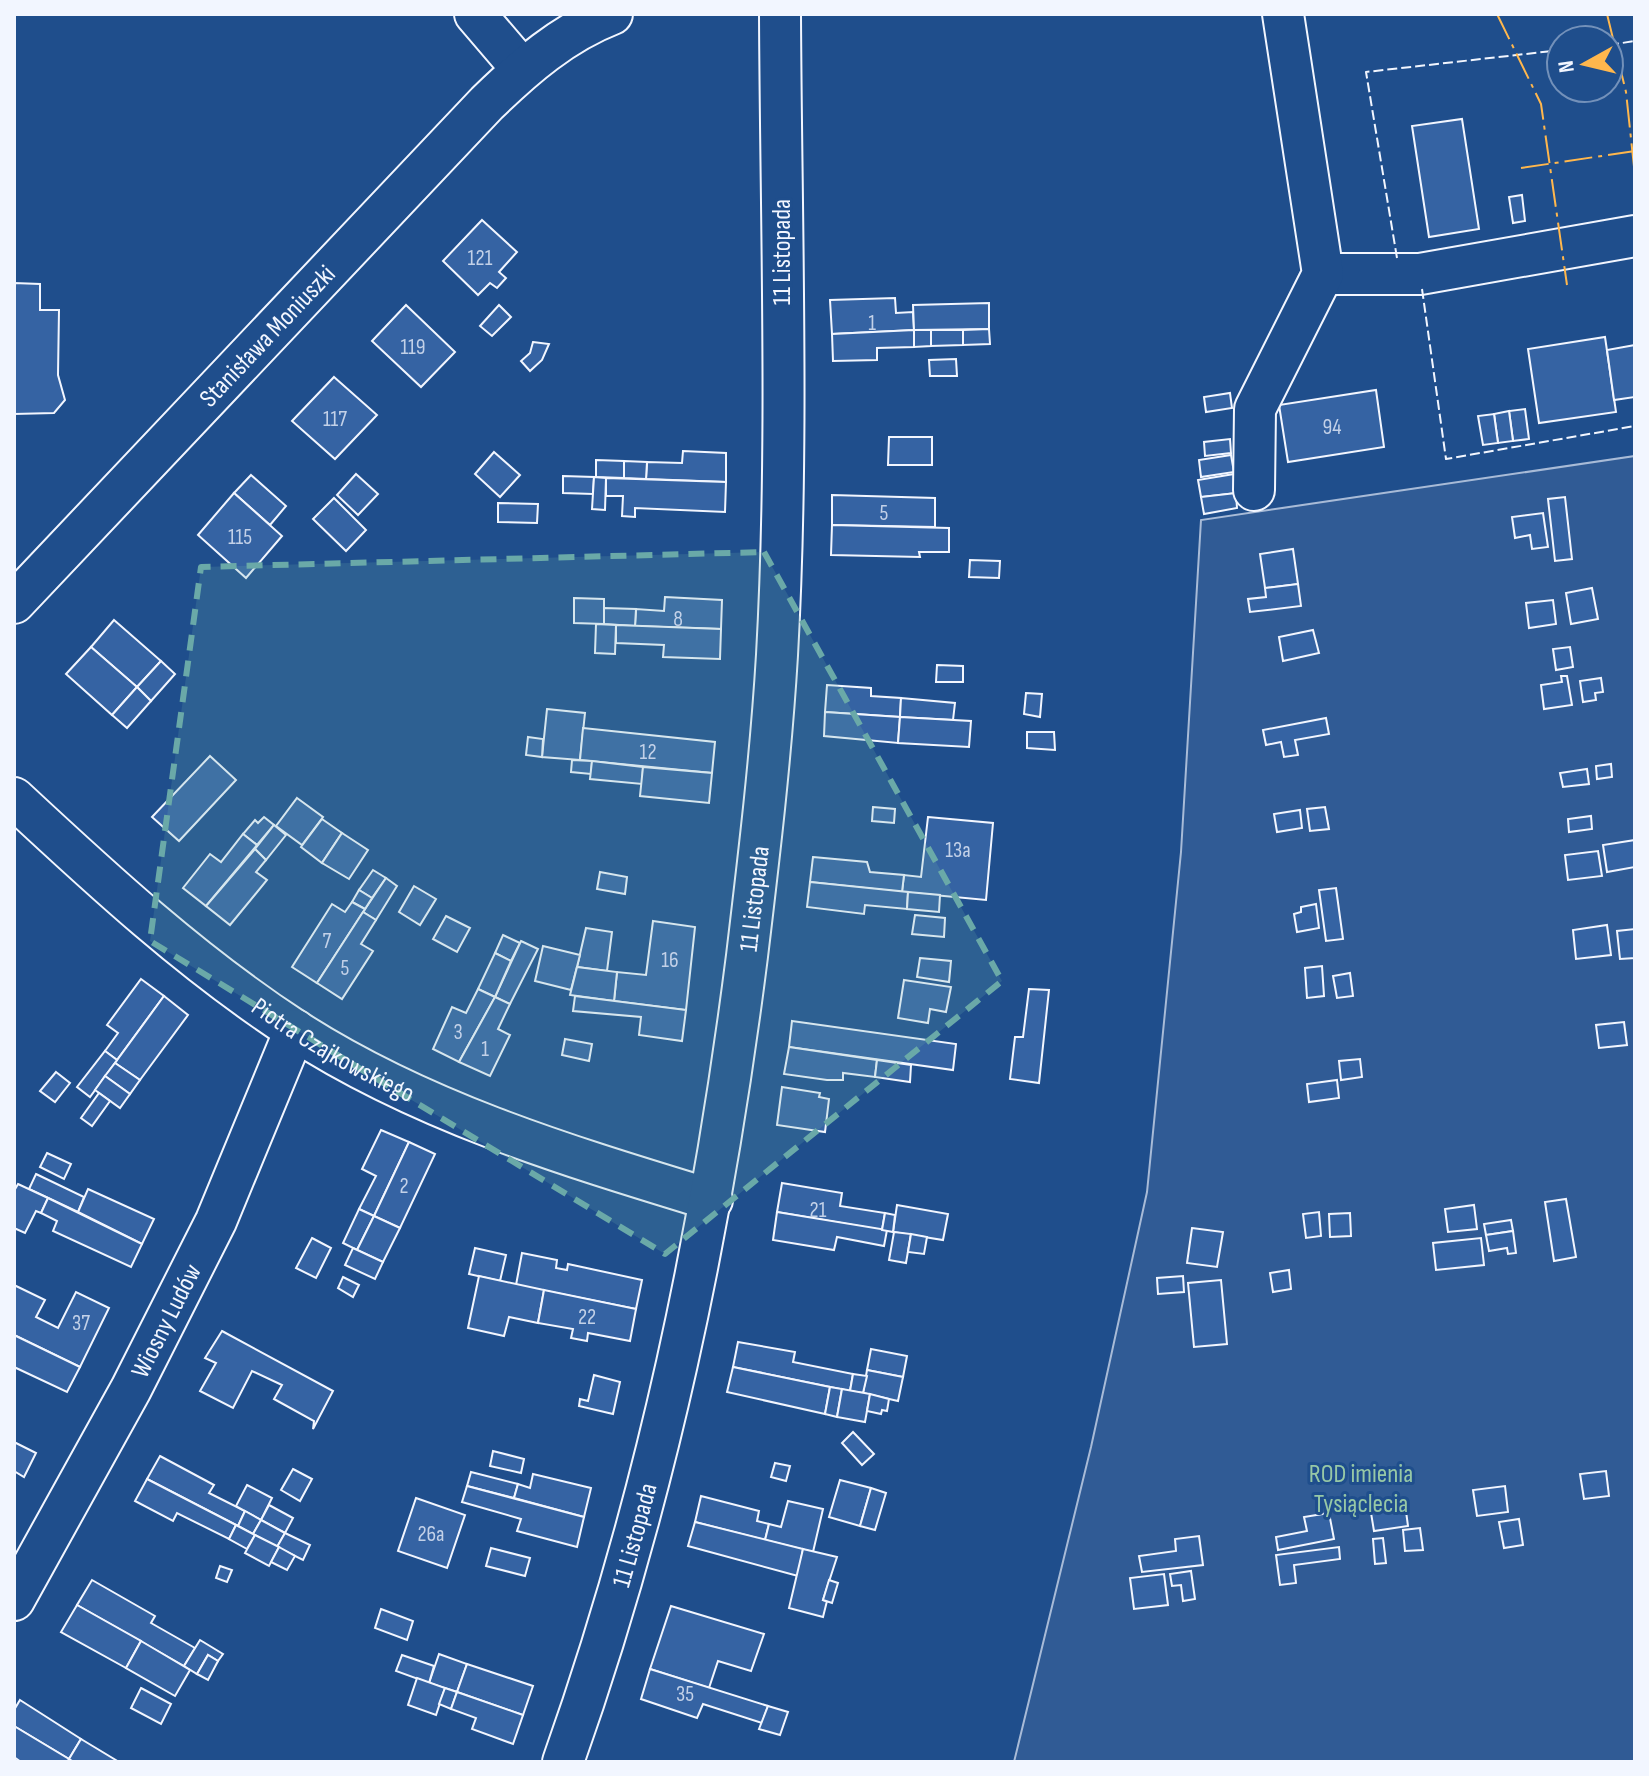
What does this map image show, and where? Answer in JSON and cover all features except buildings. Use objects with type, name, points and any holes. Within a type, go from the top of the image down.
[{"type":"street","points":[[475,14],[522,69]]},
{"type":"street","name":"Stanisława Moniuszki","points":[[14,603],[522,69],[566,37],[612,14]]},
{"type":"street","name":"11 Listopada","points":[[563,1762],[595,1671],[658,1450],[688,1327],[712,1200],[760,854],[777,653],[782,406],[780,14]]},
{"type":"street","points":[[1254,490],[1255,409],[1323,274],[1283,14]]},
{"type":"street","points":[[1323,274],[1420,274],[1635,236]]},
{"type":"street","name":"Piotra Czajkowskiego","points":[[14,798],[158,928],[225,981],[295,1030],[407,1090],[489,1127],[561,1154],[712,1200]]},
{"type":"street","name":"Wiosny Ludów","points":[[14,1600],[131,1389],[216,1221],[295,1030]]},
{"type":"highlighted area","points":[[764,552],[1002,981],[665,1254],[150,941],[201,567]]},
{"type":"shaded area","name":"ROD imienia Tysiąclecia","points":[[1635,456],[1635,1762],[1014,1762],[1091,1447],[1147,1192],[1181,852],[1201,520]]},
{"type":"fence","points":[[1625,43],[1635,41]]},
{"type":"fence","points":[[1397,258],[1366,72],[1545,52]]},
{"type":"fence","points":[[1422,289],[1446,459],[1635,426]]},
{"type":"power","points":[[1497,14],[1541,104],[1567,285]]},
{"type":"power","points":[[1607,14],[1626,92],[1635,176]]},
{"type":"power","points":[[1521,168],[1635,151]]}]
